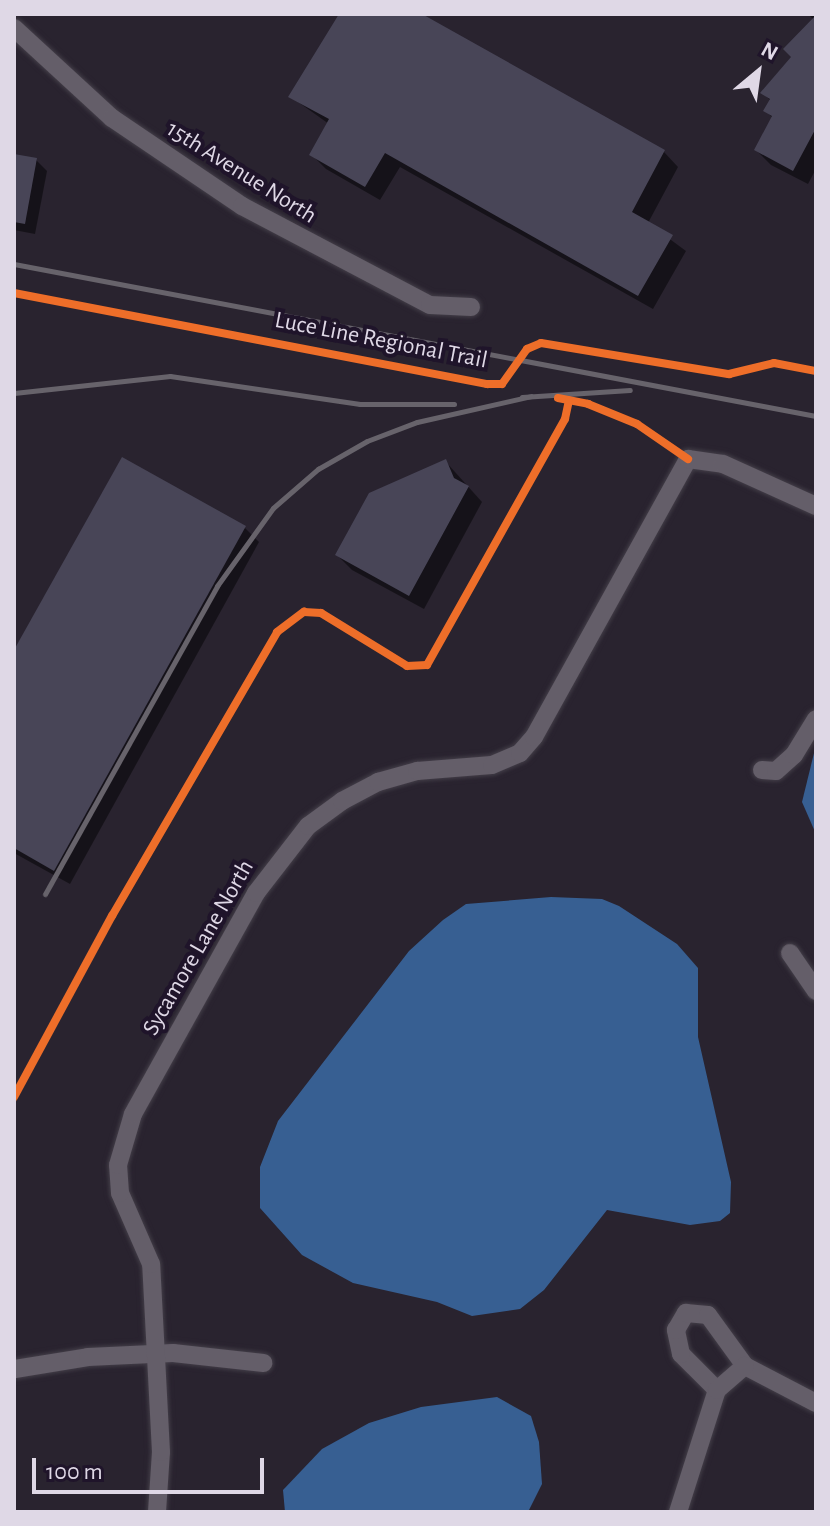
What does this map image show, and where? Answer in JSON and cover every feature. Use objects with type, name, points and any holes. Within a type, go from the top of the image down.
[{"type":"street","name":"15th Avenue North","points":[[14,28],[112,118],[242,206],[430,305],[471,307]]},
{"type":"street","name":"Sycamore Lane North","points":[[157,1512],[162,1486],[151,1264],[120,1193],[118,1165],[133,1114],[248,904],[308,826],[342,801],[378,782],[417,771],[492,765],[520,753],[534,737],[688,459],[723,464],[816,506]]},
{"type":"street","points":[[762,770],[776,771],[794,755],[816,719]]},
{"type":"street","points":[[790,953],[816,991]]},
{"type":"street","points":[[717,1390],[681,1354],[676,1330],[686,1313],[697,1311],[716,1322],[745,1366],[816,1403]]},
{"type":"street","points":[[15,1369],[88,1357],[157,1354],[204,1354],[263,1363]]},
{"type":"street","points":[[678,1512],[717,1390],[745,1366]]},
{"type":"water","points":[[816,745],[816,834],[802,802]]},
{"type":"water","points":[[551,897],[602,899],[619,906],[677,944],[698,968],[698,1037],[731,1182],[730,1213],[720,1221],[690,1225],[607,1210],[544,1290],[520,1309],[472,1316],[437,1302],[353,1283],[302,1255],[260,1208],[260,1167],[278,1121],[409,951],[443,920],[466,904]]},
{"type":"water","points":[[497,1397],[531,1416],[539,1442],[542,1484],[528,1512],[285,1512],[283,1490],[322,1449],[369,1423],[421,1407]]},
{"type":"building","points":[[339,14],[422,14],[665,150],[632,212],[673,235],[638,296],[385,153],[365,187],[309,155],[329,119],[288,97]]},
{"type":"building","points":[[816,15],[816,128],[793,171],[754,150],[772,116],[763,111],[770,99],[760,93],[791,57],[783,49]]},
{"type":"building","points":[[14,154],[37,158],[25,224],[14,222]]},
{"type":"building","points":[[122,457],[246,526],[54,871],[14,848],[14,650]]},
{"type":"building","points":[[446,459],[454,478],[469,486],[409,596],[335,555],[369,493]]},
{"type":"railway","points":[[14,264],[816,416]]},
{"type":"railway","points":[[14,393],[170,376],[360,404],[454,404]]},
{"type":"railway","points":[[522,397],[630,390]]},
{"type":"railway","points":[[45,894],[217,586],[273,508],[318,469],[367,441],[417,422],[531,396]]},
{"type":"cycle path","name":"Luce Line Regional Trail","points":[[14,293],[487,384],[502,384],[527,349],[541,343],[729,374],[774,363],[816,371]]},
{"type":"cycle path","points":[[558,398],[588,404],[637,424],[688,459]]},
{"type":"cycle path","points":[[14,1097],[112,916],[277,632],[304,612],[321,613],[407,666],[427,665],[565,419],[569,400]]}]
